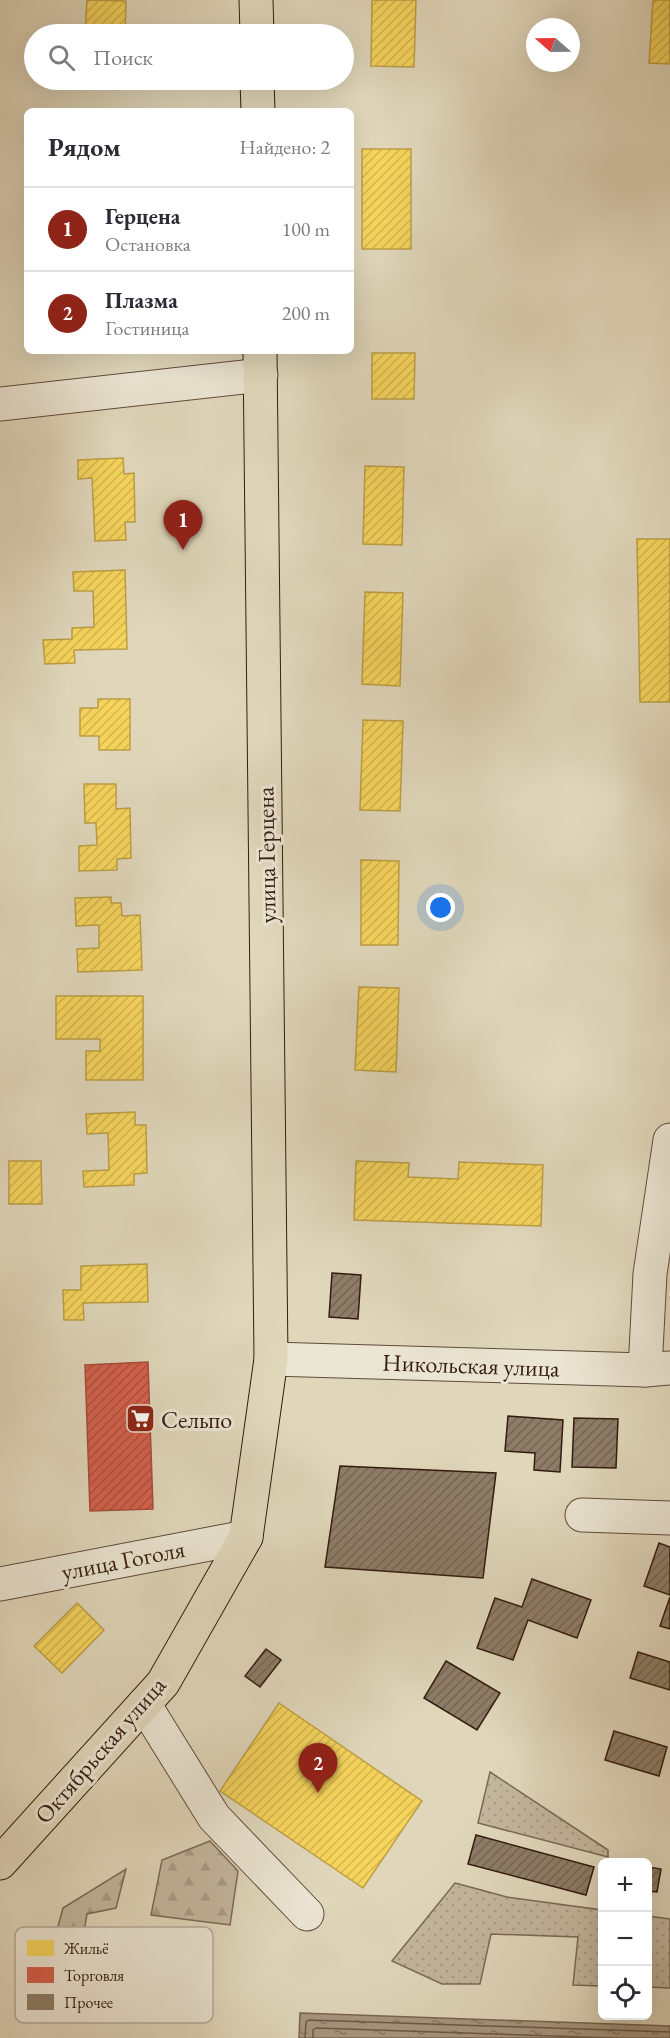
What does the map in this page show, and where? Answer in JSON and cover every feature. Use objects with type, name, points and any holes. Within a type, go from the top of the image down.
[{"type":"main road","points":[[256,0],[257,24]]},
{"type":"main road","points":[[257,90],[258,108]]},
{"type":"main road","name":"улица Герцена","points":[[261,363],[271,1359]]},
{"type":"main road","name":"Октябрьская улица","points":[[0,1863],[163,1683],[246,1537],[271,1359]]},
{"type":"street","points":[[0,404],[261,363]]},
{"type":"street","points":[[657,1369],[650,1274],[670,1140]]},
{"type":"street","name":"Никольская улица","points":[[271,1359],[657,1369]]},
{"type":"street","points":[[582,1515],[670,1518]]},
{"type":"street","name":"улица Гоголя","points":[[0,1584],[246,1537]]},
{"type":"street","points":[[144,1704],[214,1817],[307,1914]]},
{"type":"green space","points":[[490,1772],[608,1850],[608,1857],[478,1823]]},
{"type":"green space","points":[[210,1841],[238,1871],[230,1925],[151,1915],[162,1860]]},
{"type":"green space","points":[[126,1869],[116,1908],[87,1914],[85,1927],[58,1927],[63,1908]]},
{"type":"green space","points":[[455,1883],[507,1897],[598,1909],[598,1986],[573,1985],[578,1937],[491,1934],[480,1984],[442,1984],[392,1961]]},
{"type":"green space","points":[[652,1917],[670,1919],[670,1988],[652,1987]]},
{"type":"water","points":[[300,2013],[670,2026],[670,2038],[299,2038]]},
{"type":"building: Жильё","points":[[87,0],[126,1],[125,24],[86,24]]},
{"type":"building: Жильё","points":[[372,0],[416,0],[414,67],[371,66]]},
{"type":"building: Жильё","points":[[653,0],[670,0],[670,64],[649,63]]},
{"type":"building: Жильё","points":[[362,149],[411,149],[411,249],[362,249]]},
{"type":"building: Жильё","points":[[372,353],[415,353],[414,399],[372,399]]},
{"type":"building: Жильё","points":[[123,458],[124,474],[134,473],[135,522],[125,522],[126,540],[95,541],[92,478],[78,479],[78,460]]},
{"type":"building: Жильё","points":[[365,466],[404,467],[402,545],[363,544]]},
{"type":"building: Жильё","points":[[637,539],[670,539],[670,702],[640,702]]},
{"type":"building: Жильё","points":[[125,570],[127,649],[74,650],[75,663],[45,664],[43,640],[72,639],[72,628],[94,627],[93,591],[74,591],[73,572]]},
{"type":"building: Жильё","points":[[365,592],[403,593],[400,686],[362,684]]},
{"type":"building: Жильё","points":[[98,699],[130,699],[130,750],[99,750],[99,736],[80,736],[80,708],[98,708]]},
{"type":"building: Жильё","points":[[363,720],[403,721],[400,811],[360,810]]},
{"type":"building: Жильё","points":[[84,784],[116,784],[116,809],[130,808],[131,858],[117,859],[117,870],[79,871],[79,846],[97,845],[96,823],[85,823]]},
{"type":"building: Жильё","points":[[361,860],[399,861],[398,945],[361,945]]},
{"type":"building: Жильё","points":[[111,897],[111,903],[121,903],[122,916],[140,915],[142,970],[78,972],[77,949],[99,948],[99,925],[76,926],[75,898]]},
{"type":"building: Жильё","points":[[359,987],[399,988],[396,1072],[355,1070]]},
{"type":"building: Жильё","points":[[56,996],[143,996],[143,1080],[86,1080],[86,1051],[100,1051],[100,1039],[56,1039]]},
{"type":"building: Жильё","points":[[135,1112],[135,1125],[146,1125],[147,1173],[134,1174],[134,1185],[84,1187],[83,1171],[109,1170],[108,1133],[87,1134],[86,1114]]},
{"type":"building: Жильё","points":[[9,1161],[41,1161],[42,1204],[9,1204]]},
{"type":"building: Жильё","points":[[356,1161],[409,1163],[408,1177],[458,1179],[459,1162],[543,1165],[541,1226],[354,1220]]},
{"type":"building: Жильё","points":[[147,1264],[148,1302],[83,1303],[84,1320],[64,1320],[63,1290],[81,1290],[81,1266]]},
{"type":"building: Жильё","points":[[77,1603],[104,1630],[62,1673],[34,1646]]},
{"type":"building: Жильё","points":[[279,1703],[422,1801],[363,1888],[220,1791]]},
{"type":"building: Торговля","points":[[148,1362],[153,1509],[90,1511],[85,1365]]},
{"type":"building: Прочее","points":[[332,1273],[361,1275],[358,1319],[329,1317]]},
{"type":"building: Прочее","points":[[508,1416],[563,1420],[560,1472],[534,1470],[535,1453],[505,1451]]},
{"type":"building: Прочее","points":[[574,1418],[618,1419],[616,1468],[572,1467]]},
{"type":"building: Прочее","points":[[340,1466],[496,1473],[483,1578],[325,1567]]},
{"type":"building: Прочее","points":[[659,1543],[670,1547],[670,1595],[644,1586]]},
{"type":"building: Прочее","points":[[532,1579],[591,1600],[577,1638],[528,1620],[513,1660],[477,1648],[495,1598],[522,1607]]},
{"type":"building: Прочее","points":[[670,1597],[670,1629],[660,1626]]},
{"type":"building: Прочее","points":[[266,1649],[281,1660],[260,1687],[245,1676]]},
{"type":"building: Прочее","points":[[638,1652],[670,1662],[670,1690],[630,1678]]},
{"type":"building: Прочее","points":[[446,1661],[500,1693],[477,1730],[424,1698]]},
{"type":"building: Прочее","points":[[614,1731],[667,1747],[659,1776],[605,1760]]},
{"type":"building: Прочее","points":[[476,1835],[594,1867],[586,1895],[468,1864]]},
{"type":"building: Прочее","points":[[652,1868],[661,1869],[657,1892],[652,1891]]},
{"type":"place","name":"Герцена","points":[[183,550]]},
{"type":"place","name":"Сельпо","points":[[140,1419]]},
{"type":"place","name":"Плазма","points":[[318,1793]]}]
